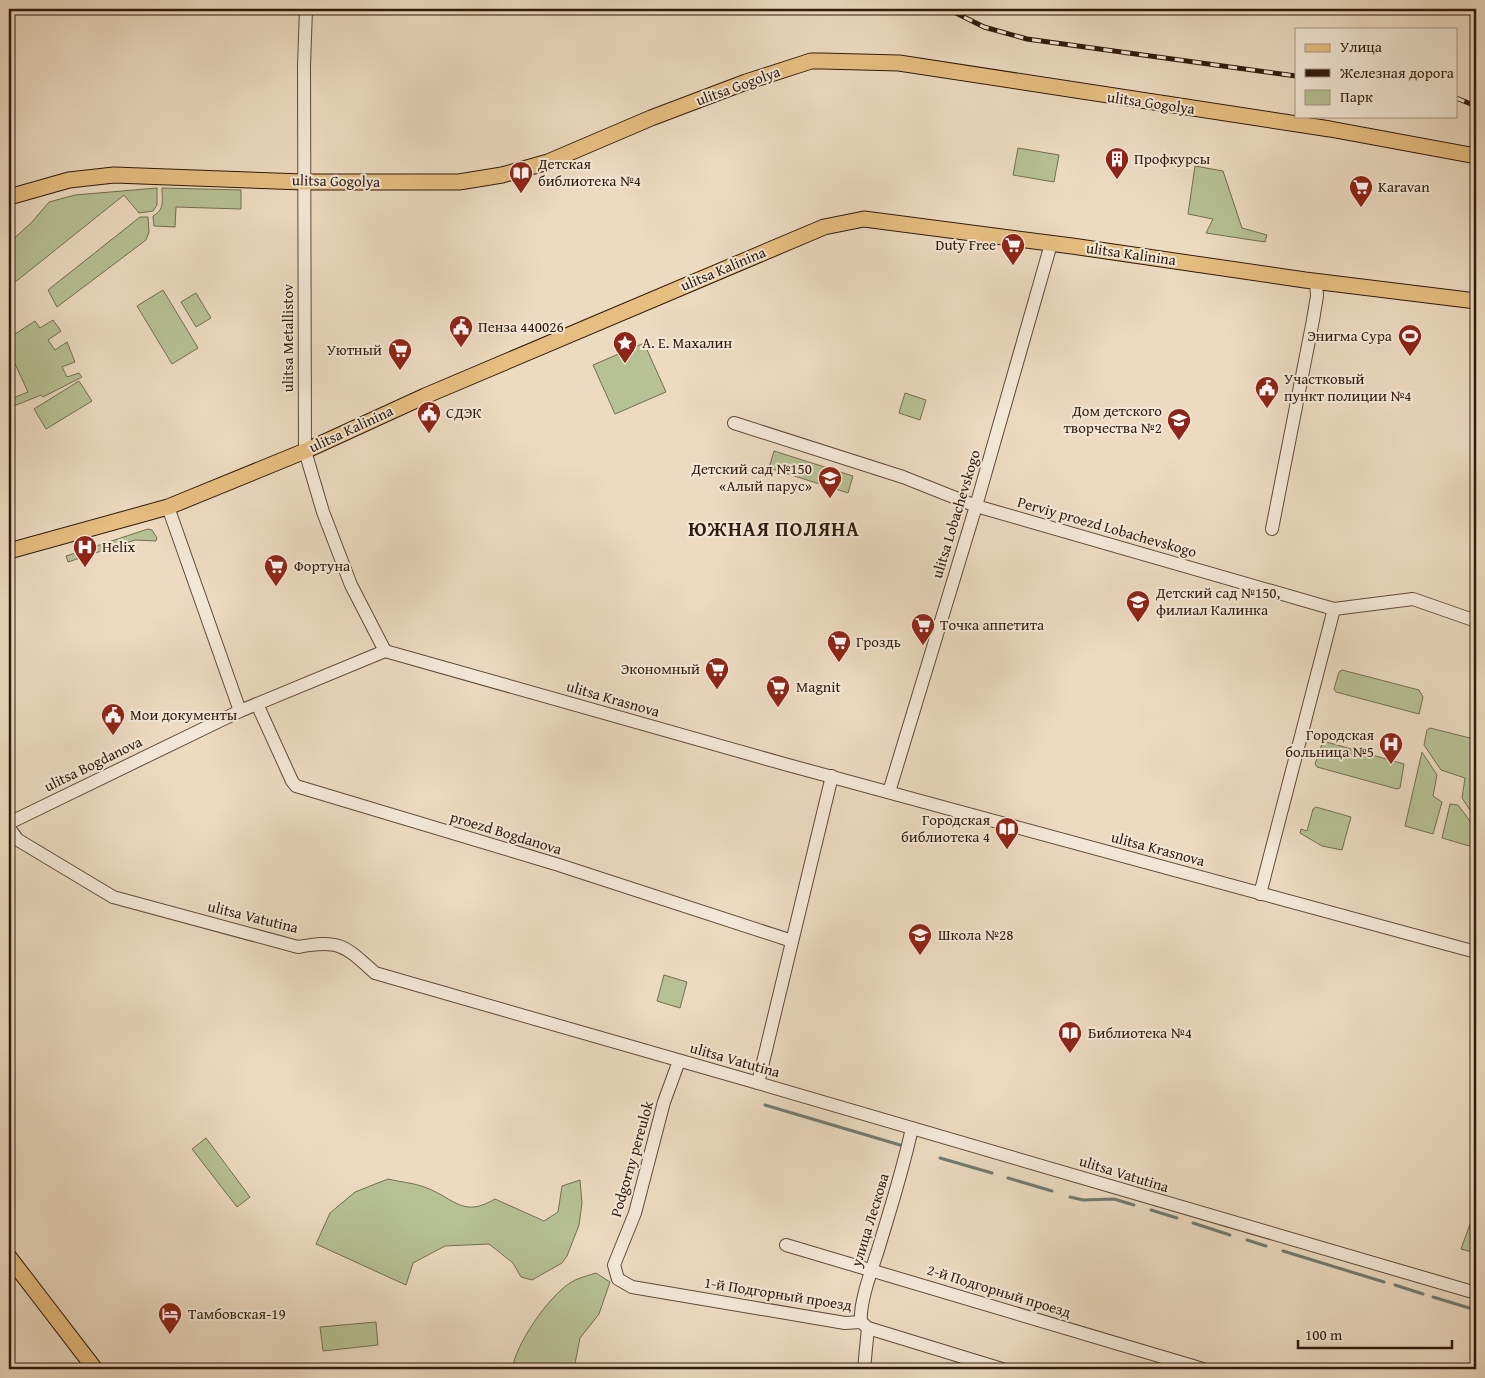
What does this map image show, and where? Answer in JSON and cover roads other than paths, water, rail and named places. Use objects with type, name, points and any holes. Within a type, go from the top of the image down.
[{"type":"main road","name":"ulitsa Gogolya","points":[[9,197],[69,180],[114,175],[304,182],[459,182],[502,175],[548,162],[651,118],[746,82],[811,61],[899,63],[1314,126],[1476,156]]},
{"type":"main road","name":"ulitsa Kalinina","points":[[9,552],[168,507],[305,451],[425,396],[824,226],[864,219],[1476,301]]},
{"type":"main road","points":[[9,1257],[95,1369]]},
{"type":"street","name":"ulitsa Metallistov","points":[[306,9],[304,182],[305,451],[323,512],[352,585],[385,651]]},
{"type":"street","name":"ulitsa Lobachevskogo","points":[[889,792],[976,506],[1051,244]]},
{"type":"street","points":[[1272,530],[1313,320],[1317,296],[1316,281]]},
{"type":"street","name":"Perviy proezd Lobachevskogo","points":[[734,423],[903,477],[976,506],[1334,610],[1413,599],[1476,621]]},
{"type":"street","points":[[168,507],[240,711]]},
{"type":"street","points":[[1260,894],[1334,610]]},
{"type":"street","name":"ulitsa Bogdanova","points":[[9,823],[240,711],[385,651]]},
{"type":"street","name":"ulitsa Krasnova","points":[[385,651],[889,792],[1476,952]]},
{"type":"street","name":"proezd Bogdanova","points":[[257,704],[296,786],[559,866],[792,941]]},
{"type":"street","points":[[758,1082],[832,776]]},
{"type":"street","name":"ulitsa Vatutina","points":[[9,828],[18,840],[114,897],[298,947],[323,942],[348,948],[374,973],[758,1082],[1476,1293]]},
{"type":"street","name":"Podgorny pereulok","points":[[614,1264],[635,1212],[664,1102],[679,1061]]},
{"type":"street","name":"улица Лескова","points":[[864,1369],[865,1325],[861,1313],[872,1269],[904,1165],[912,1128]]},
{"type":"street","name":"2-й Подгорный проезд","points":[[786,1245],[872,1269],[1203,1369]]},
{"type":"street","name":"1-й Подгорный проезд","points":[[614,1264],[618,1279],[632,1288],[865,1325],[1002,1369]]},
{"type":"waterway","points":[[765,1105],[900,1145]]},
{"type":"waterway","points":[[940,1158],[992,1173]]},
{"type":"waterway","points":[[1008,1178],[1052,1191]]},
{"type":"waterway","points":[[1070,1197],[1083,1200],[1114,1199],[1134,1205]]},
{"type":"waterway","points":[[1151,1210],[1177,1218]]},
{"type":"waterway","points":[[1193,1223],[1230,1235]]},
{"type":"waterway","points":[[1247,1240],[1266,1246]]},
{"type":"waterway","points":[[1283,1251],[1384,1282]]},
{"type":"waterway","points":[[1395,1285],[1423,1294]]},
{"type":"waterway","points":[[1433,1297],[1476,1310]]},
{"type":"railway","points":[[948,9],[984,27],[1027,39],[1295,76]]},
{"type":"railway","points":[[1458,99],[1476,106]]},
{"type":"place","name":"Профкурсы","points":[[1117,180]]},
{"type":"place","name":"Детская библиотека №4","points":[[521,194]]},
{"type":"place","name":"Karavan","points":[[1361,208]]},
{"type":"place","name":"Duty Free","points":[[1013,266]]},
{"type":"place","name":"Пенза 440026","points":[[461,348]]},
{"type":"place","name":"Энигма Сура","points":[[1410,357]]},
{"type":"place","name":"А. Е. Махалин","points":[[625,364]]},
{"type":"place","name":"Уютный","points":[[400,371]]},
{"type":"place","name":"Участковый пункт полиции №4","points":[[1267,409]]},
{"type":"place","name":"СДЭК","points":[[429,434]]},
{"type":"place","name":"Дом детского творчества №2","points":[[1179,441]]},
{"type":"place","name":"Детский сад №150 «Алый парус»","points":[[830,499]]},
{"type":"place","name":"Helix","points":[[85,568]]},
{"type":"place","name":"Фортуна","points":[[276,587]]},
{"type":"place","name":"Детский сад №150, филиал Калинка","points":[[1138,623]]},
{"type":"place","name":"Точка аппетита","points":[[923,646]]},
{"type":"place","name":"Гроздь","points":[[839,663]]},
{"type":"place","name":"Экономный","points":[[717,690]]},
{"type":"place","name":"Magnit","points":[[778,708]]},
{"type":"place","name":"Мои документы","points":[[113,736]]},
{"type":"place","name":"Городская больница №5","points":[[1391,765]]},
{"type":"place","name":"Городская библиотека 4","points":[[1007,850]]},
{"type":"place","name":"Школа №28","points":[[920,956]]},
{"type":"place","name":"Библиотека №4","points":[[1070,1054]]},
{"type":"place","name":"Тамбовская-19","points":[[170,1335]]},
{"type":"district","name":"ЮЖНАЯ ПОЛЯНА","points":[[774,529]]}]
